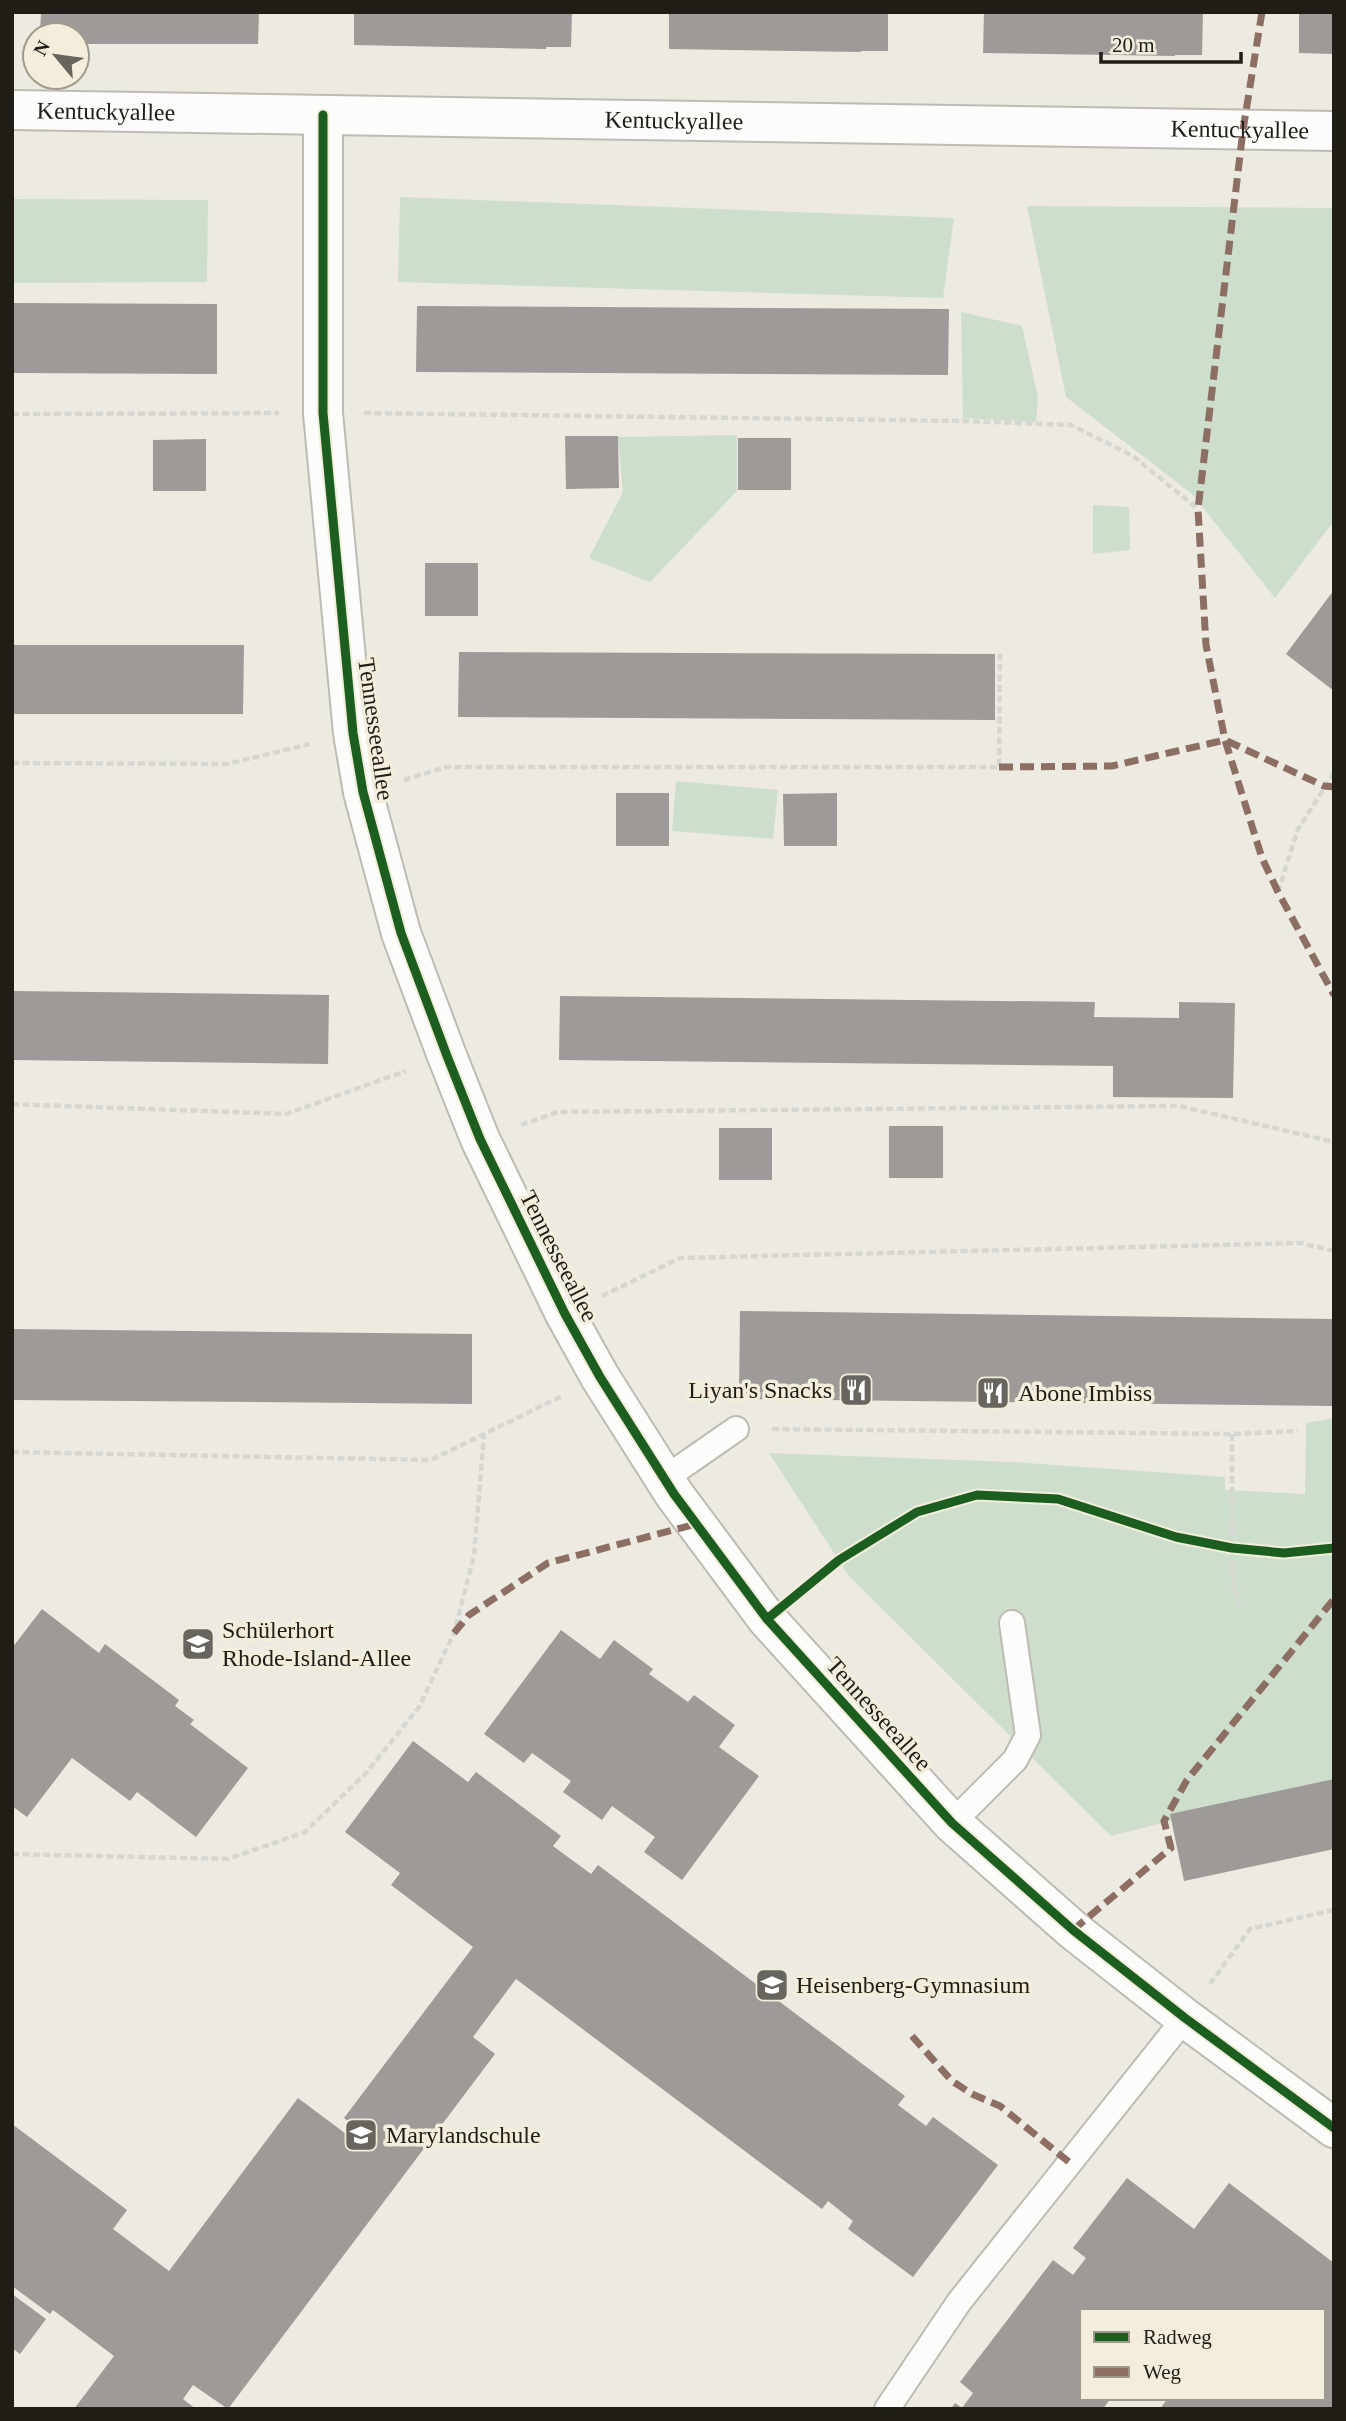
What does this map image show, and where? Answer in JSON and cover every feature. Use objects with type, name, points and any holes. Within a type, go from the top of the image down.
[{"type":"street","name":"Kentuckyallee","points":[[12,110],[1334,131]]},
{"type":"street","name":"Tennesseeallee","points":[[323,115],[323,413],[353,733],[363,792],[401,933],[447,1056],[480,1139],[565,1314],[600,1377],[664,1479],[767,1619],[952,1822],[1073,1930],[1185,2018],[1334,2128]]},
{"type":"lane","points":[[664,1479],[736,1429]]},
{"type":"lane","points":[[952,1822],[1015,1760],[1028,1735],[1012,1623]]},
{"type":"lane","points":[[887,2409],[959,2302],[1185,2018]]},
{"type":"path","points":[[12,414],[323,413],[966,421],[1071,425],[1133,456],[1198,509]]},
{"type":"path","points":[[363,792],[446,767],[999,767],[1000,652]]},
{"type":"path","points":[[12,763],[227,764],[353,733]]},
{"type":"path","points":[[1278,892],[1298,829],[1334,774]]},
{"type":"path","points":[[12,1104],[286,1114],[447,1056]]},
{"type":"path","points":[[480,1139],[558,1111],[1179,1106],[1334,1142]]},
{"type":"path","points":[[565,1314],[680,1258],[1300,1243],[1334,1251]]},
{"type":"path","points":[[12,1452],[431,1460],[600,1377]]},
{"type":"path","points":[[736,1429],[1232,1434],[1298,1431]]},
{"type":"path","points":[[1232,1434],[1232,1578],[1241,1610]]},
{"type":"path","points":[[12,1854],[228,1859],[305,1832],[367,1772],[419,1707],[454,1633],[474,1556],[484,1435]]},
{"type":"path","points":[[1185,2018],[1250,1929],[1334,1910]]},
{"type":"green space","points":[[400,197],[954,218],[943,298],[398,282]]},
{"type":"green space","points":[[12,199],[208,200],[207,282],[12,283]]},
{"type":"green space","points":[[1027,206],[1334,208],[1334,521],[1275,598],[1192,494],[1066,397]]},
{"type":"green space","points":[[961,312],[1022,326],[1038,397],[1036,422],[963,418]]},
{"type":"green space","points":[[737,435],[737,491],[650,582],[589,558],[623,492],[618,437]]},
{"type":"green space","points":[[1093,505],[1129,507],[1130,550],[1093,554]]},
{"type":"green space","points":[[676,781],[778,790],[773,839],[672,831]]},
{"type":"green space","points":[[1334,1418],[1334,1780],[1111,1836],[849,1576],[769,1453],[1013,1462],[1225,1477],[1225,1490],[1305,1494],[1306,1423]]},
{"type":"building","points":[[41,12],[259,12],[258,44],[91,44],[91,21],[41,21]]},
{"type":"building","points":[[354,12],[572,12],[571,47],[546,49],[354,45]]},
{"type":"building","points":[[669,12],[888,12],[888,51],[669,49]]},
{"type":"building","points":[[984,12],[1203,12],[1202,55],[983,53]]},
{"type":"building","points":[[1299,12],[1334,12],[1334,54],[1299,53]]},
{"type":"building","points":[[12,303],[217,304],[217,374],[12,373]]},
{"type":"building","points":[[417,306],[949,309],[948,375],[416,372]]},
{"type":"building","points":[[565,436],[618,436],[619,488],[566,489]]},
{"type":"building","points":[[738,438],[791,438],[791,490],[738,490]]},
{"type":"building","points":[[206,439],[206,491],[153,491],[153,440]]},
{"type":"building","points":[[425,563],[478,563],[478,616],[425,616]]},
{"type":"building","points":[[1334,590],[1334,691],[1286,654]]},
{"type":"building","points":[[12,645],[244,645],[243,714],[12,714]]},
{"type":"building","points":[[459,652],[995,654],[995,720],[458,717]]},
{"type":"building","points":[[616,793],[669,793],[669,846],[616,846]]},
{"type":"building","points":[[837,793],[837,846],[784,846],[783,794]]},
{"type":"building","points":[[12,991],[329,995],[328,1064],[12,1060]]},
{"type":"building","points":[[560,996],[1095,1002],[1094,1017],[1179,1018],[1179,1002],[1235,1003],[1233,1098],[1113,1097],[1113,1066],[559,1060]]},
{"type":"building","points":[[889,1126],[943,1126],[943,1178],[889,1178]]},
{"type":"building","points":[[719,1128],[772,1128],[772,1180],[719,1180]]},
{"type":"building","points":[[740,1311],[1334,1319],[1334,1406],[739,1399]]},
{"type":"building","points":[[12,1329],[472,1334],[472,1404],[12,1400]]},
{"type":"building","name":"Schülerhort Rhode-Island-Allee","points":[[42,1609],[99,1653],[105,1644],[179,1700],[175,1706],[194,1720],[190,1724],[248,1768],[196,1837],[137,1792],[130,1801],[72,1758],[27,1817],[12,1806],[12,1648]]},
{"type":"building","points":[[561,1630],[600,1659],[614,1640],[653,1669],[649,1674],[688,1702],[694,1695],[735,1725],[719,1747],[759,1776],[682,1880],[644,1852],[655,1837],[612,1806],[602,1820],[563,1792],[571,1781],[532,1753],[524,1763],[484,1734]]},
{"type":"building","points":[[413,1741],[468,1782],[476,1772],[561,1836],[553,1846],[591,1874],[598,1865],[905,2096],[898,2105],[926,2126],[933,2117],[998,2165],[913,2277],[848,2229],[853,2221],[828,2201],[822,2209],[516,1979],[473,2037],[495,2054],[228,2409],[193,2385],[183,2399],[196,2409],[74,2409],[114,2356],[53,2310],[50,2314],[12,2286],[12,2124],[127,2210],[113,2229],[169,2271],[298,2098],[358,2143],[365,2134],[344,2118],[473,1947],[391,1885],[400,1873],[345,1832]]},
{"type":"building","points":[[1334,1779],[1334,1849],[1184,1881],[1170,1814]]},
{"type":"building","points":[[1127,2178],[1194,2229],[1229,2183],[1334,2263],[1334,2409],[1160,2409],[1167,2400],[1325,2400],[1325,2309],[1080,2309],[1080,2400],[1110,2400],[1103,2409],[951,2409],[955,2403],[962,2408],[973,2393],[960,2382],[1053,2260],[1073,2275],[1086,2258],[1073,2248]]},
{"type":"building","points":[[12,2294],[46,2319],[20,2354],[12,2348]]},
{"type":"marked path","points":[[1262,12],[1243,130],[1198,509],[1206,645],[1225,740],[1262,858],[1334,995]]},
{"type":"marked path","points":[[999,767],[1112,766],[1225,740],[1324,786],[1334,787]]},
{"type":"marked path","points":[[454,1633],[469,1615],[548,1563],[696,1524]]},
{"type":"marked path","points":[[1073,1930],[1171,1848],[1164,1821],[1187,1780],[1334,1599]]},
{"type":"marked path","points":[[912,2036],[952,2081],[972,2094],[1000,2106],[1069,2162]]},
{"type":"cycle path","points":[[323,115],[323,413],[353,733],[363,792],[401,933],[447,1056],[480,1139],[565,1314],[600,1377],[674,1494],[767,1619],[952,1823],[1073,1930],[1185,2018],[1334,2128]]},
{"type":"cycle path","points":[[767,1619],[839,1560],[917,1512],[977,1495],[1058,1499],[1176,1537],[1232,1548],[1284,1553],[1334,1548]]},
{"type":"place","name":"Liyan's Snacks","points":[[856,1390]]},
{"type":"place","name":"Abone Imbiss","points":[[993,1393]]},
{"type":"place","name":"Schülerhort Rhode-Island-Allee","points":[[198,1644]]},
{"type":"place","name":"Heisenberg-Gymnasium","points":[[772,1985]]},
{"type":"place","name":"Marylandschule","points":[[361,2135]]}]
